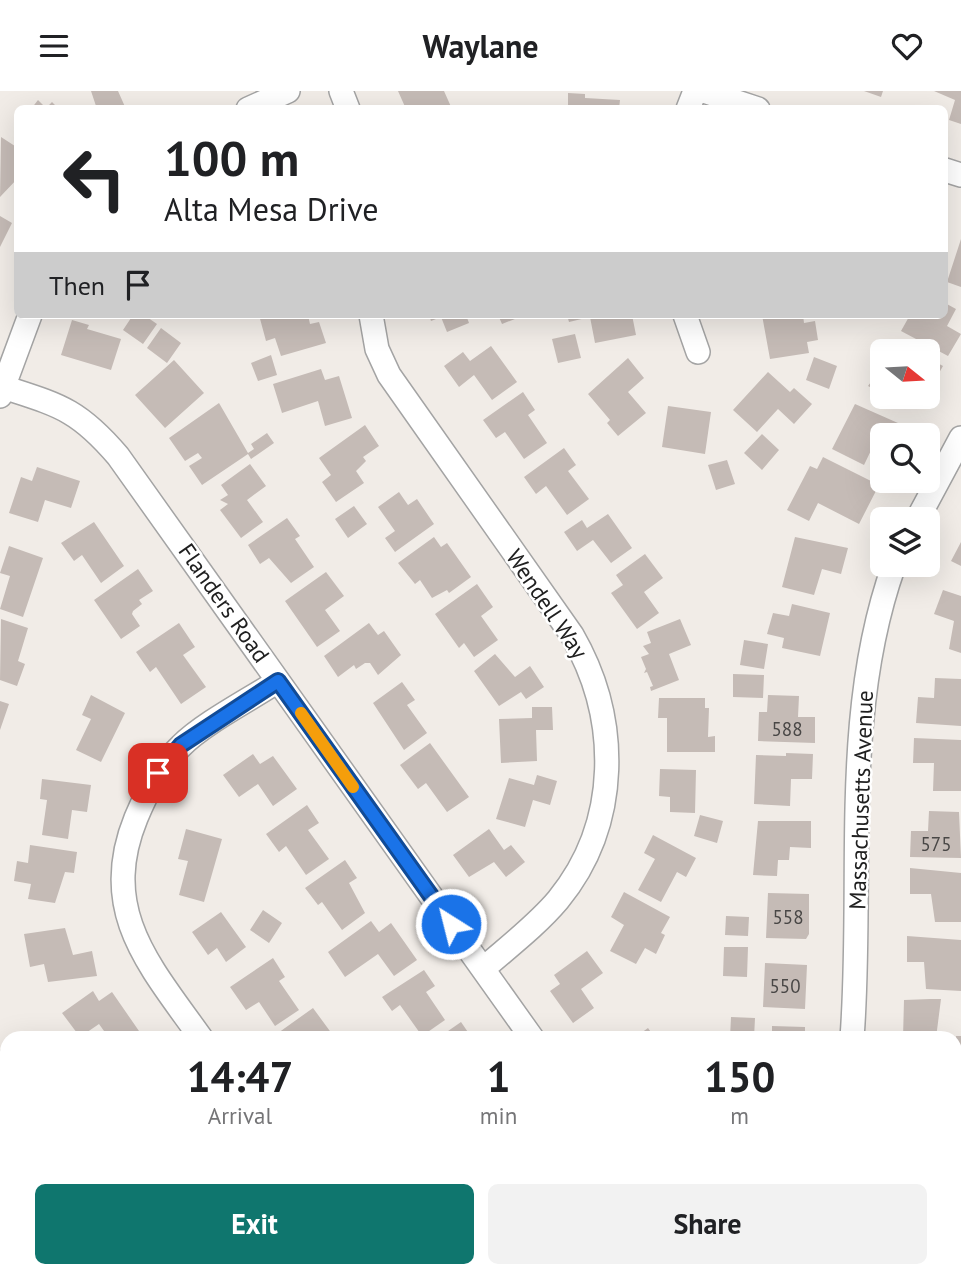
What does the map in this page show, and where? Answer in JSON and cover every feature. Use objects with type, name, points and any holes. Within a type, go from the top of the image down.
[{"type":"street","points":[[257,105],[288,91]]},
{"type":"street","points":[[704,91],[746,105]]},
{"type":"street","points":[[1,390],[28,319]]},
{"type":"street","name":"Wendell Way","points":[[372,319],[377,349],[389,375],[590,666],[606,725],[608,761],[596,827],[586,857],[541,919],[483,969]]},
{"type":"street","points":[[686,319],[698,352]]},
{"type":"street","name":"Flanders Road","points":[[1,390],[57,405],[93,427],[148,495],[527,1031]]},
{"type":"street","points":[[924,507],[961,438]]},
{"type":"street","name":"Massachusetts Avenue","points":[[852,1031],[859,786],[867,672],[876,624],[890,577]]},
{"type":"street","points":[[196,1031],[149,964],[134,936],[125,909],[121,882],[125,856],[143,802],[158,773],[181,745],[278,681]]},
{"type":"building","points":[[91,91],[118,91],[124,105],[96,105]]},
{"type":"building","points":[[398,91],[444,91],[450,105],[404,105]]},
{"type":"building","points":[[864,91],[883,91],[881,97]]},
{"type":"building","points":[[934,91],[961,91],[961,124],[949,120],[955,100]]},
{"type":"building","points":[[568,93],[585,94],[585,98],[620,100],[619,105],[568,105]]},
{"type":"building","points":[[1,137],[14,145],[14,182],[0,197]]},
{"type":"building","points":[[0,216],[12,223],[0,247]]},
{"type":"building","points":[[961,239],[961,287],[948,282]]},
{"type":"building","points":[[948,305],[956,309],[947,326],[961,334],[948,356],[940,352],[940,339],[916,339],[901,331],[908,319],[948,319]]},
{"type":"building","points":[[130,319],[150,319],[157,324],[143,344],[123,330]]},
{"type":"building","points":[[260,319],[309,319],[310,324],[319,322],[326,343],[281,356],[275,338],[266,341]]},
{"type":"building","points":[[442,319],[468,319],[469,323],[447,332]]},
{"type":"building","points":[[500,319],[515,319],[502,324]]},
{"type":"building","points":[[590,319],[633,319],[636,335],[595,343]]},
{"type":"building","points":[[763,319],[804,319],[804,323],[815,321],[818,340],[807,342],[809,353],[770,359]]},
{"type":"building","points":[[72,320],[89,325],[87,329],[121,339],[111,370],[61,355]]},
{"type":"building","points":[[161,328],[181,343],[167,363],[147,348]]},
{"type":"building","points":[[575,334],[581,358],[558,363],[552,339]]},
{"type":"building","points":[[491,346],[517,382],[492,400],[474,375],[459,387],[444,366],[463,352],[470,361]]},
{"type":"building","points":[[271,355],[277,375],[258,381],[251,363]]},
{"type":"building","points":[[814,357],[837,366],[829,389],[806,380]]},
{"type":"building","points":[[628,358],[644,378],[628,392],[646,413],[618,436],[607,423],[610,420],[588,394]]},
{"type":"building","points":[[174,360],[204,393],[165,428],[135,395]]},
{"type":"building","points":[[321,369],[325,380],[339,376],[352,418],[325,426],[318,401],[282,413],[273,384]]},
{"type":"building","points":[[768,372],[790,392],[794,388],[812,404],[794,424],[778,409],[757,432],[733,410]]},
{"type":"building","points":[[523,392],[535,410],[528,415],[547,443],[524,459],[505,432],[496,438],[483,420]]},
{"type":"building","points":[[219,403],[248,453],[254,449],[251,444],[267,433],[274,443],[251,459],[248,454],[202,485],[189,466],[202,458],[198,453],[185,461],[169,438]]},
{"type":"building","points":[[855,404],[898,423],[870,423],[870,452],[864,465],[832,449]]},
{"type":"building","points":[[668,406],[711,412],[705,454],[662,447]]},
{"type":"building","points":[[365,425],[379,446],[363,457],[366,461],[356,471],[364,483],[336,502],[322,482],[331,475],[319,458]]},
{"type":"building","points":[[762,434],[779,450],[762,470],[744,453]]},
{"type":"building","points":[[564,448],[576,465],[568,471],[589,499],[567,515],[546,486],[536,494],[524,477]]},
{"type":"building","points":[[823,457],[870,480],[870,493],[875,493],[859,524],[818,503],[809,521],[787,510],[810,466],[817,469]]},
{"type":"building","points":[[727,460],[735,484],[716,490],[708,465]]},
{"type":"building","points":[[250,464],[266,486],[247,500],[263,522],[241,538],[220,510],[228,504],[220,500],[228,495],[221,485]]},
{"type":"building","points":[[37,467],[80,481],[71,508],[45,500],[38,522],[9,513],[21,477],[32,481]]},
{"type":"building","points":[[399,492],[408,505],[417,499],[434,524],[395,552],[385,538],[395,531],[378,507]]},
{"type":"building","points":[[354,506],[367,524],[348,538],[335,519]]},
{"type":"building","points":[[608,514],[632,548],[611,563],[593,540],[577,551],[564,532],[582,520],[587,528]]},
{"type":"building","points":[[287,518],[300,536],[295,539],[314,567],[291,583],[269,558],[260,564],[248,545]]},
{"type":"building","points":[[94,522],[124,566],[101,583],[82,555],[74,561],[61,543]]},
{"type":"building","points":[[434,537],[441,547],[447,543],[471,577],[449,593],[447,590],[432,598],[420,580],[415,584],[398,563]]},
{"type":"building","points":[[795,537],[848,548],[841,574],[822,569],[814,595],[782,587]]},
{"type":"building","points":[[961,542],[961,566],[951,561]]},
{"type":"building","points":[[9,546],[43,558],[23,617],[0,609],[10,576],[0,573]]},
{"type":"building","points":[[645,554],[663,578],[644,592],[659,613],[637,629],[611,593],[623,585],[616,575]]},
{"type":"building","points":[[138,569],[153,591],[139,600],[142,604],[133,611],[132,614],[140,626],[121,639],[94,600]]},
{"type":"building","points":[[326,572],[344,596],[325,610],[340,631],[317,647],[285,601]]},
{"type":"building","points":[[477,584],[493,607],[481,616],[498,640],[474,657],[464,643],[459,648],[435,614]]},
{"type":"building","points":[[943,590],[961,596],[961,653],[949,649],[954,621],[934,614]]},
{"type":"building","points":[[792,604],[830,613],[820,656],[782,648],[784,638],[767,634],[773,613],[789,616]]},
{"type":"building","points":[[1,619],[28,628],[18,661],[25,664],[17,686],[0,680]]},
{"type":"building","points":[[680,619],[691,645],[669,654],[679,680],[651,691],[650,687],[653,686],[647,672],[644,673],[646,669],[641,657],[649,654],[643,646],[651,643],[647,632]]},
{"type":"building","points":[[179,623],[195,647],[183,655],[206,687],[181,704],[156,667],[150,672],[136,652]]},
{"type":"building","points":[[369,623],[378,635],[384,631],[401,655],[378,675],[370,663],[365,663],[356,669],[354,665],[338,677],[324,656]]},
{"type":"building","points":[[744,640],[768,644],[764,669],[740,665]]},
{"type":"building","points":[[495,654],[515,677],[530,666],[544,687],[526,699],[521,692],[499,706],[474,671]]},
{"type":"building","points":[[733,674],[764,675],[763,698],[733,697]]},
{"type":"building","points":[[935,678],[961,679],[961,726],[916,723],[918,697],[934,698]]},
{"type":"building","points":[[402,682],[415,700],[407,705],[427,733],[404,750],[373,703]]},
{"type":"building","points":[[91,695],[125,713],[101,762],[76,750],[91,719],[82,715]]},
{"type":"building","points":[[768,695],[799,696],[798,717],[815,717],[815,743],[758,741],[759,712],[767,712]]},
{"type":"building","points":[[659,698],[705,698],[705,708],[709,708],[708,737],[715,736],[715,752],[667,752],[667,718],[658,718]]},
{"type":"building","points":[[0,701],[9,704],[0,730]]},
{"type":"building","points":[[532,707],[552,707],[553,730],[536,730],[537,761],[501,763],[499,719],[532,718]]},
{"type":"building","points":[[914,738],[961,740],[961,791],[933,791],[934,763],[913,763]]},
{"type":"building","points":[[430,743],[469,797],[447,812],[426,783],[418,789],[400,765]]},
{"type":"building","points":[[786,753],[813,754],[812,779],[791,779],[790,806],[754,804],[756,755],[786,756]]},
{"type":"building","points":[[253,754],[260,764],[273,756],[297,789],[273,806],[258,784],[239,797],[223,775]]},
{"type":"building","points":[[660,769],[696,770],[695,813],[670,812],[670,797],[659,796]]},
{"type":"building","points":[[537,775],[557,781],[550,805],[533,800],[525,827],[496,819],[509,778],[534,785]]},
{"type":"building","points":[[42,779],[91,785],[87,812],[72,810],[68,839],[42,835],[47,800],[40,799]]},
{"type":"building","points":[[307,805],[319,823],[308,830],[329,859],[306,875],[286,846],[279,852],[266,834]]},
{"type":"building","points":[[929,811],[959,812],[961,858],[910,857],[911,831],[928,831]]},
{"type":"building","points":[[700,815],[723,821],[717,843],[694,836]]},
{"type":"building","points":[[758,821],[811,821],[811,848],[790,847],[789,860],[778,860],[777,876],[753,875]]},
{"type":"building","points":[[186,829],[222,839],[204,902],[179,895],[188,861],[178,859]]},
{"type":"building","points":[[489,829],[504,850],[511,845],[525,862],[506,877],[494,862],[469,877],[453,855]]},
{"type":"building","points":[[653,835],[696,858],[686,877],[677,872],[661,902],[638,890],[655,859],[644,853]]},
{"type":"building","points":[[30,845],[77,852],[74,873],[65,872],[55,903],[28,899],[31,884],[14,881],[17,861],[28,863]]},
{"type":"building","points":[[345,860],[357,878],[349,883],[365,913],[342,930],[322,902],[318,905],[305,888]]},
{"type":"building","points":[[910,868],[961,873],[961,922],[935,922],[931,894],[910,894]]},
{"type":"building","points":[[624,892],[670,917],[661,933],[665,935],[656,954],[645,948],[636,964],[610,951],[624,925],[611,917]]},
{"type":"building","points":[[768,893],[809,894],[809,934],[806,939],[766,938]]},
{"type":"building","points":[[263,910],[282,923],[269,943],[250,930]]},
{"type":"building","points":[[221,912],[246,947],[226,962],[217,948],[208,955],[192,932]]},
{"type":"building","points":[[726,916],[749,917],[748,936],[725,935]]},
{"type":"building","points":[[371,921],[379,932],[391,923],[417,960],[394,976],[378,954],[345,977],[328,952]]},
{"type":"building","points":[[65,928],[73,955],[92,951],[97,976],[48,982],[44,964],[30,967],[24,934]]},
{"type":"building","points":[[907,936],[961,940],[961,991],[926,989],[924,962],[907,962]]},
{"type":"building","points":[[724,947],[748,947],[747,977],[723,976]]},
{"type":"building","points":[[587,951],[603,973],[581,989],[594,1008],[573,1023],[550,991],[560,984],[554,975]]},
{"type":"building","points":[[273,958],[285,977],[279,981],[299,1010],[275,1026],[259,1002],[246,1010],[230,987]]},
{"type":"building","points":[[765,963],[807,965],[805,1009],[763,1007]]},
{"type":"building","points":[[424,970],[435,986],[426,992],[445,1020],[429,1031],[418,1031],[400,1005],[392,1011],[382,997]]},
{"type":"building","points":[[93,991],[99,1001],[112,992],[139,1031],[104,1031],[99,1024],[89,1031],[76,1031],[62,1013]]},
{"type":"building","points":[[941,999],[937,1031],[903,1031],[904,1000]]},
{"type":"building","points":[[313,1008],[330,1031],[281,1031]]},
{"type":"building","points":[[731,1017],[755,1018],[754,1031],[730,1031]]},
{"type":"building","points":[[461,1022],[467,1031],[448,1031]]},
{"type":"building","points":[[772,1026],[805,1027],[805,1031],[772,1031]]},
{"type":"slow traffic","points":[[301,713],[353,787]]},
{"type":"route","points":[[158,773],[181,745],[278,681],[451,924]]}]
